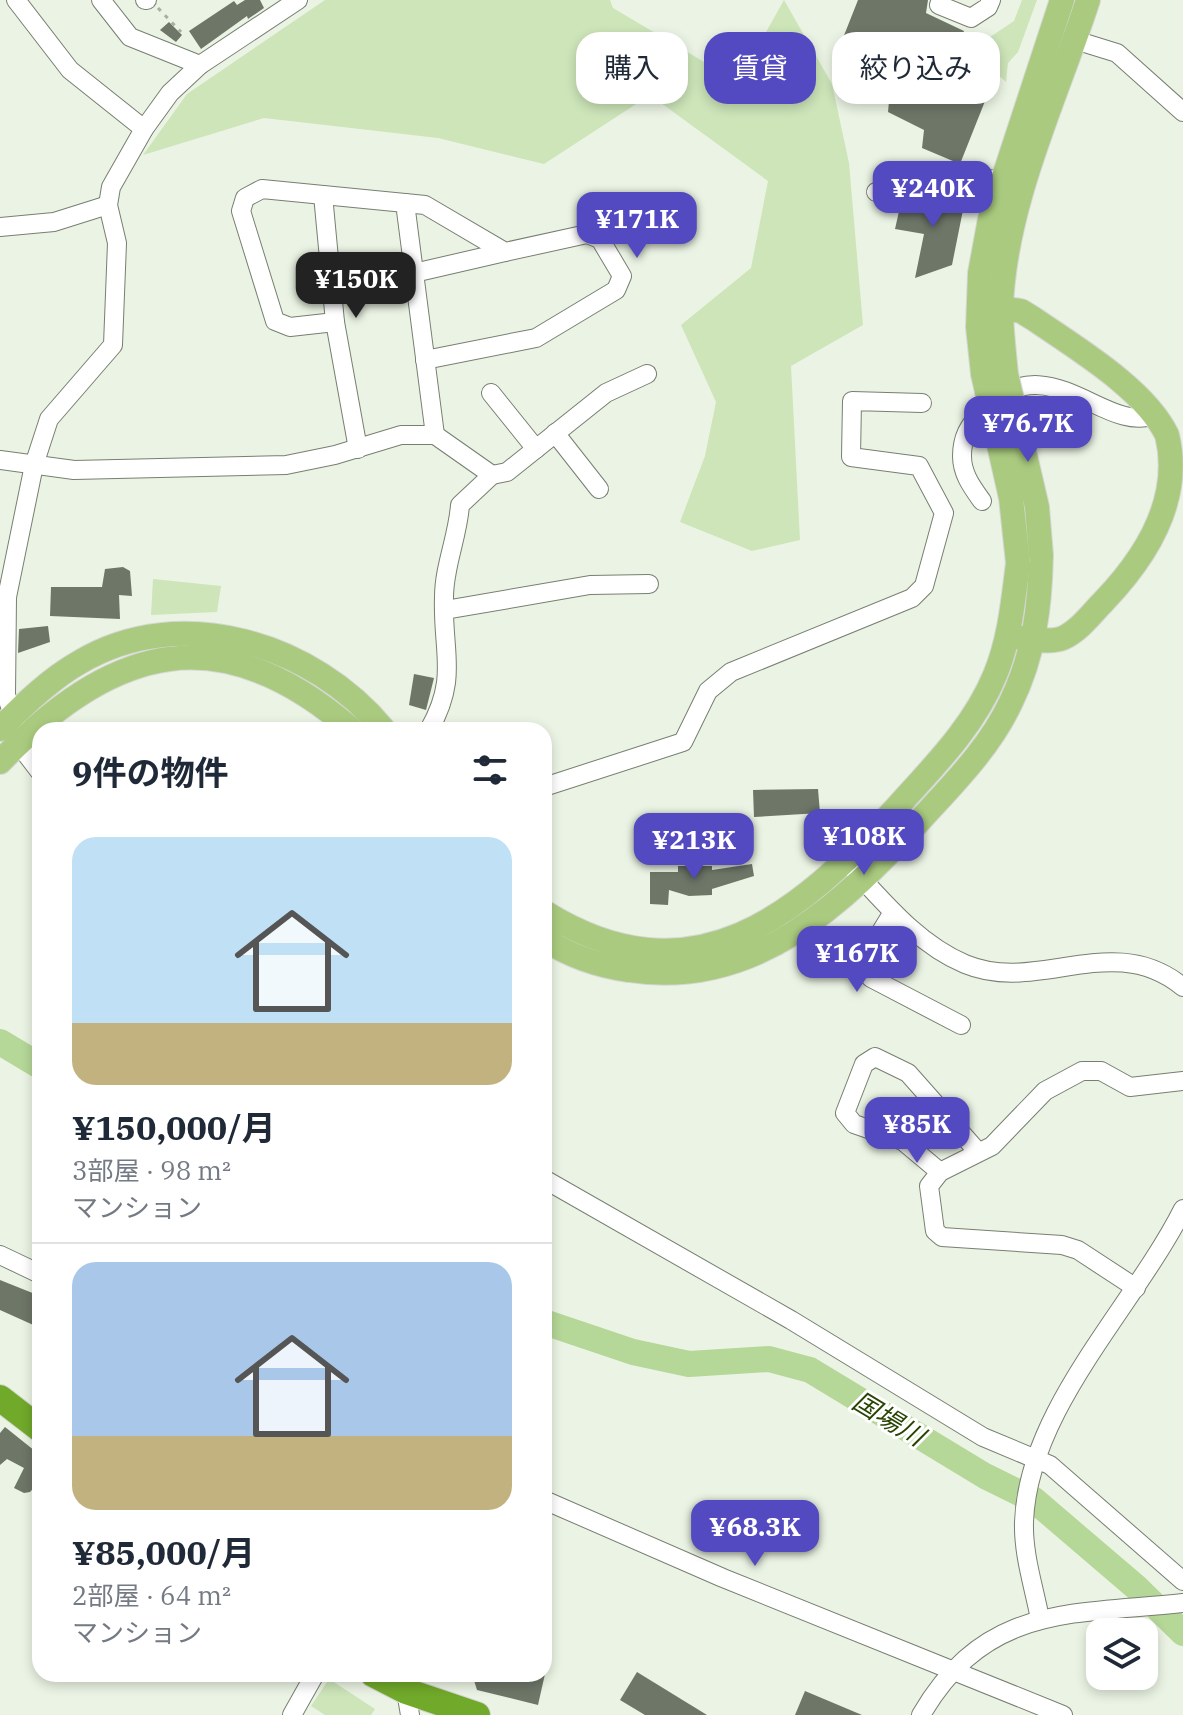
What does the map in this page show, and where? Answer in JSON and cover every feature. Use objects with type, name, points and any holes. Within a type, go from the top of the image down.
[{"type":"highway","points":[[0,1398],[32,1423]]},
{"type":"highway","points":[[383,1682],[408,1703],[477,1715]]},
{"type":"main road","points":[[552,917],[570,928],[650,949],[696,947],[764,926],[854,870],[973,717],[996,673],[1007,638],[1030,559],[1037,507],[978,327],[980,273],[1001,180],[1062,0]]},
{"type":"main road","points":[[995,374],[1009,244],[1088,0]]},
{"type":"main road","points":[[1001,308],[1021,311],[1126,387],[1154,415],[1166,433],[1176,465],[1174,493],[1162,529],[1116,589],[1073,632],[1055,641],[1007,638]]},
{"type":"main road","points":[[552,943],[600,966],[675,975],[712,970],[752,957],[793,936],[854,870],[985,746],[1011,703],[1035,639],[1030,559]]},
{"type":"main road","points":[[0,762],[11,728],[81,662],[117,645],[153,636],[186,634],[223,637],[265,646],[304,663],[341,686],[376,722]]},
{"type":"main road","points":[[11,728],[65,702],[100,679],[134,665],[169,659],[205,658],[268,675],[314,697],[343,722]]},
{"type":"street","points":[[16,0],[70,70],[144,129]]},
{"type":"street","points":[[101,0],[130,37],[200,65]]},
{"type":"street","points":[[32,764],[11,728],[6,695],[3,636],[7,597],[34,465],[49,419],[113,345],[117,243],[108,205],[111,187],[144,129],[170,93],[200,65],[298,0]]},
{"type":"street","points":[[941,0],[939,5],[971,18],[988,7],[991,0]]},
{"type":"street","points":[[1075,40],[1117,53],[1183,112]]},
{"type":"street","points":[[876,192],[922,180],[970,177],[1001,180]]},
{"type":"street","points":[[335,322],[290,327],[275,321],[241,211],[245,198],[262,189],[425,205],[505,252]]},
{"type":"street","points":[[323,195],[335,322],[358,449]]},
{"type":"street","points":[[405,203],[435,435]]},
{"type":"street","points":[[0,227],[54,222],[108,205]]},
{"type":"street","points":[[414,273],[587,234],[600,239],[622,276],[616,290],[536,338],[425,360]]},
{"type":"street","points":[[432,722],[449,681],[444,595],[459,527],[460,505],[492,475],[507,472],[606,393],[647,374]]},
{"type":"street","points":[[982,501],[968,481],[962,443],[970,424],[986,407],[1007,394],[1026,387],[1049,386],[1069,390],[1129,417],[1144,419],[1154,415]]},
{"type":"street","points":[[491,393],[536,449]]},
{"type":"street","points":[[552,784],[683,742],[708,691],[731,672],[912,598],[924,586],[944,513],[919,466],[851,457],[852,401],[922,403]]},
{"type":"street","points":[[555,433],[599,489]]},
{"type":"street","points":[[0,460],[74,470],[286,465],[358,449],[401,435],[435,435],[492,475]]},
{"type":"street","points":[[445,610],[590,585],[649,584]]},
{"type":"street","points":[[854,870],[893,912],[941,952],[989,971],[1010,973],[1133,961],[1161,972],[1183,987]]},
{"type":"street","points":[[893,912],[862,963],[863,970],[871,978],[961,1025]]},
{"type":"street","points":[[940,1172],[903,1141],[854,1124],[845,1113],[864,1064],[875,1057],[908,1073],[978,1152]]},
{"type":"street","points":[[1136,1288],[1078,1250],[1062,1245],[942,1237],[935,1231],[929,1186],[940,1172],[992,1146],[1045,1091],[1082,1071],[1101,1071],[1130,1087],[1183,1081]]},
{"type":"street","points":[[552,1184],[791,1320],[983,1437],[1074,1484],[1102,1514],[1183,1581]]},
{"type":"street","points":[[1040,1619],[1026,1553],[1024,1522],[1032,1464],[1069,1391],[1183,1209]]},
{"type":"street","points":[[0,1255],[32,1270]]},
{"type":"street","points":[[552,1503],[723,1578],[1063,1715]]},
{"type":"street","points":[[921,1715],[953,1669],[991,1639],[1040,1619],[1181,1603]]},
{"type":"street","points":[[292,1715],[311,1682]]},
{"type":"path","points":[[146,0],[150,8],[156,4],[181,32]]},
{"type":"green space","points":[[325,0],[610,0],[613,8],[654,32],[576,32],[576,104],[636,104],[544,164],[438,138],[264,118],[143,155],[187,94]]},
{"type":"green space","points":[[784,0],[802,32],[766,32]]},
{"type":"green space","points":[[1022,0],[1037,0],[1018,52],[1008,63],[1006,82],[1000,77],[1000,32],[998,32],[1014,21]]},
{"type":"green space","points":[[688,52],[704,62],[704,104],[816,104],[816,56],[832,84],[832,104],[836,104],[849,163],[863,325],[791,366],[800,540],[752,551],[680,522],[705,456],[716,402],[681,325],[751,268],[768,181],[662,104],[688,104]]},
{"type":"green space","points":[[153,579],[221,586],[217,612],[151,615]]},
{"type":"green space","points":[[327,1682],[334,1682],[375,1709],[371,1715],[325,1715],[311,1706]]},
{"type":"building","points":[[245,0],[260,0],[264,8],[248,19],[247,16],[201,49],[189,31],[234,1],[237,5]]},
{"type":"building","points":[[858,0],[928,0],[926,13],[964,31],[964,32],[845,32]]},
{"type":"building","points":[[169,22],[182,35],[176,42],[160,30]]},
{"type":"building","points":[[889,104],[984,104],[960,164],[922,148],[924,130],[888,112]]},
{"type":"building","points":[[941,194],[965,200],[952,265],[915,278],[924,234],[895,229],[902,198],[916,196],[939,201]]},
{"type":"building","points":[[123,567],[130,571],[132,596],[119,595],[120,619],[50,616],[51,587],[102,587],[105,569]]},
{"type":"building","points":[[48,626],[50,642],[18,653],[19,629]]},
{"type":"building","points":[[414,674],[434,678],[426,710],[409,705]]},
{"type":"building","points":[[818,789],[820,813],[754,817],[753,790]]},
{"type":"building","points":[[752,864],[754,876],[712,889],[712,895],[689,896],[669,890],[668,905],[650,904],[650,872],[678,872],[678,866],[712,866],[712,870]]},
{"type":"building","points":[[0,1280],[32,1293],[32,1324],[0,1310]]},
{"type":"building","points":[[5,1427],[32,1449],[30,1492],[24,1493],[14,1488],[24,1468],[7,1459],[0,1465],[0,1433]]},
{"type":"building","points":[[637,1672],[707,1715],[645,1715],[620,1700]]},
{"type":"building","points":[[474,1682],[543,1682],[538,1705],[477,1690]]},
{"type":"building","points":[[805,1691],[862,1715],[795,1715]]},
{"type":"waterway","name":"国場川","points":[[0,1042],[32,1061]]},
{"type":"waterway","name":"国場川","points":[[552,1325],[633,1352],[689,1364],[769,1359],[810,1370],[985,1476],[1034,1500],[1137,1588],[1183,1633]]}]
